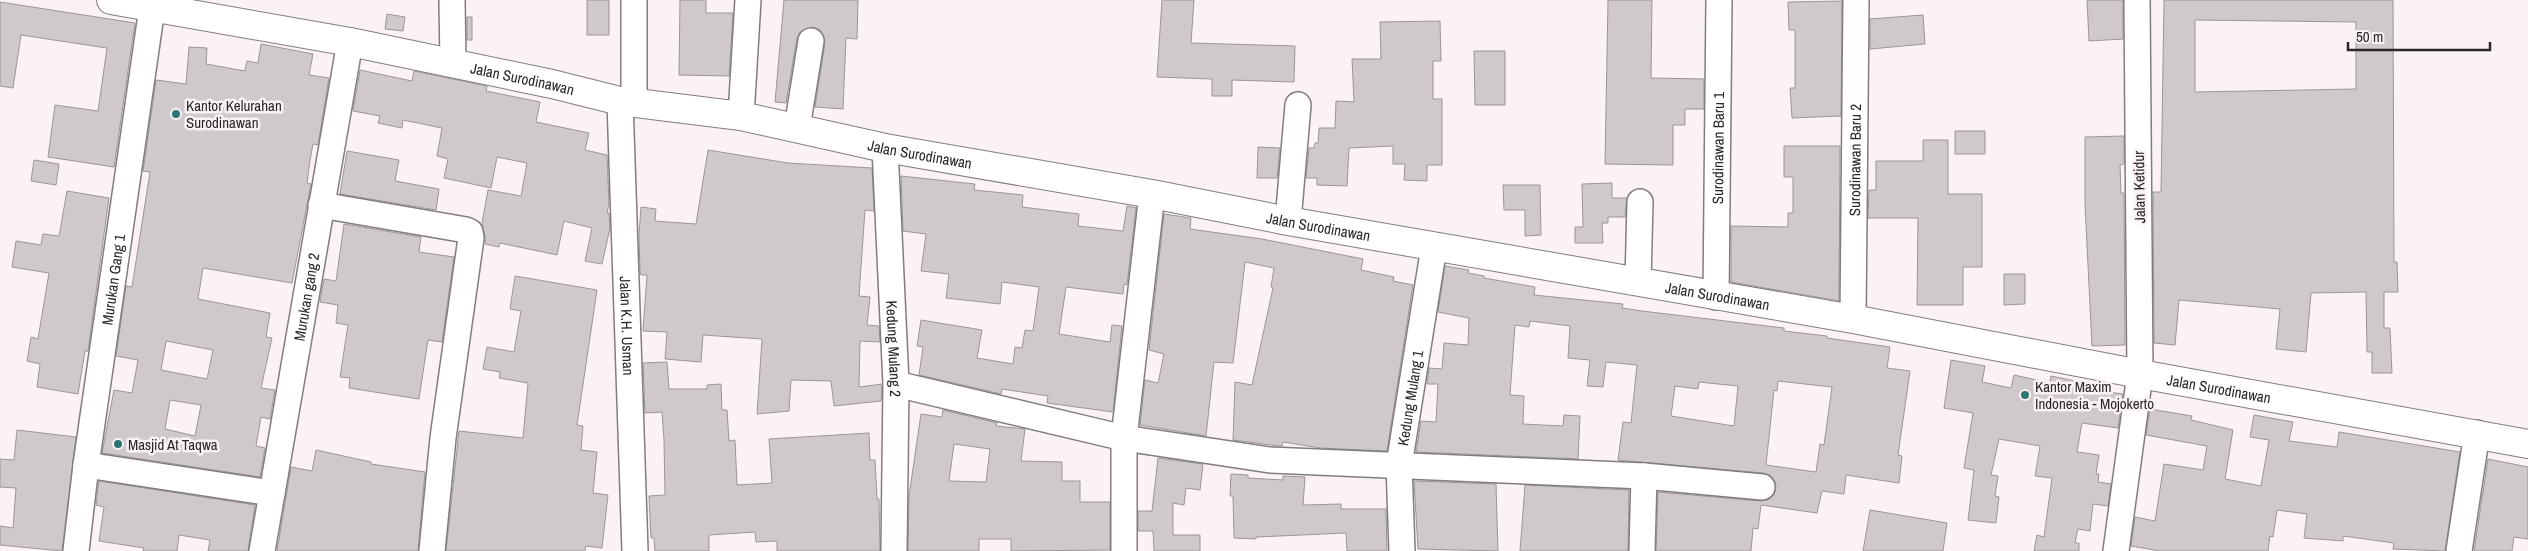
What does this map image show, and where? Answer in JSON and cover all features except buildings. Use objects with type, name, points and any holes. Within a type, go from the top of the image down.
[{"type":"main road","name":"Jalan Surodinawan","points":[[111,0],[350,42],[627,102],[741,116],[885,148],[1152,194],[1288,221],[1716,297],[1854,319],[2140,374],[2477,433],[2528,444]]},
{"type":"street","points":[[452,0],[453,64]]},
{"type":"street","name":"Jalan K.H. Usman","points":[[634,0],[627,102],[635,551]]},
{"type":"street","points":[[741,116],[748,0]]},
{"type":"street","name":"Surodinawan Baru 1","points":[[1716,297],[1719,0]]},
{"type":"street","name":"Surodinawan Baru 2","points":[[1854,319],[1856,0]]},
{"type":"street","name":"Jalan Ketidur","points":[[2116,551],[2140,374],[2137,0]]},
{"type":"street","name":"Murukan Gang 1","points":[[76,551],[86,465],[152,8]]},
{"type":"street","points":[[797,128],[811,41]]},
{"type":"street","name":"Murukan gang 2","points":[[262,551],[350,42]]},
{"type":"street","points":[[1288,221],[1298,105]]},
{"type":"street","name":"Kedung Mulang 2","points":[[885,148],[896,384],[894,551]]},
{"type":"street","points":[[1124,551],[1124,438],[1152,194]]},
{"type":"street","points":[[1638,282],[1640,202]]},
{"type":"street","points":[[321,205],[470,232],[471,238],[443,438],[432,551]]},
{"type":"street","name":"Kedung Mulang 1","points":[[1402,551],[1400,465],[1434,247]]},
{"type":"street","points":[[896,384],[1124,438],[1270,460],[1644,476],[1762,487]]},
{"type":"street","points":[[2459,551],[2477,433]]},
{"type":"street","points":[[86,465],[272,493]]},
{"type":"street","points":[[1642,551],[1644,476]]},
{"type":"place","name":"Kantor Kelurahan Surodinawan","points":[[176,114]]},
{"type":"place","name":"Kantor Maxim Indonesia - Mojokerto","points":[[2025,395]]},
{"type":"place","name":"Masjid At Taqwa","points":[[118,444]]}]
